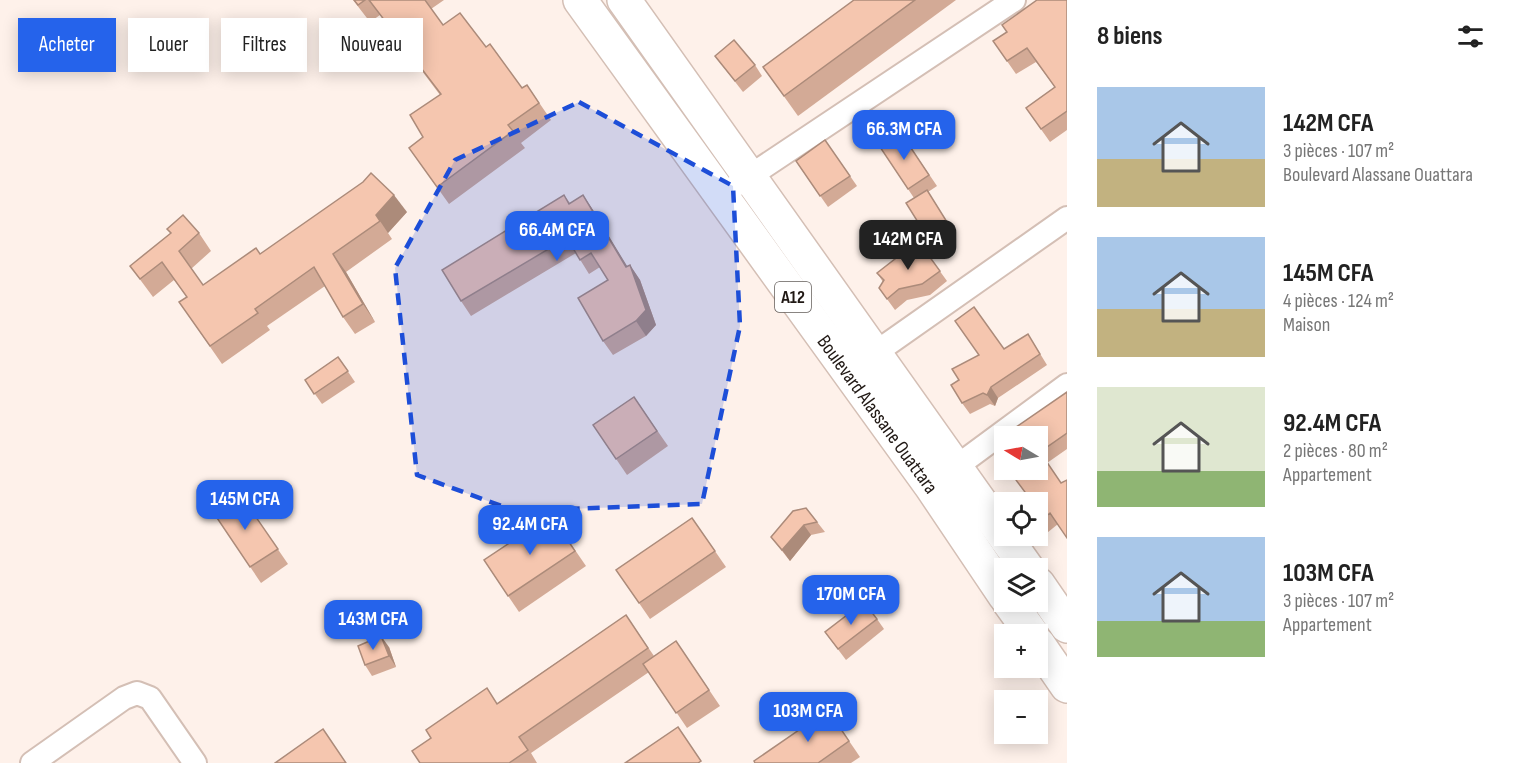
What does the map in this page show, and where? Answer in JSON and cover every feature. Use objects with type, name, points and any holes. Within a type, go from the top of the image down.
[{"type":"main road","name":"Boulevard Alassane Ouattara","points":[[580,0],[720,197],[944,477],[1018,558]]},
{"type":"main road","name":"Boulevard Alassane Ouattara","points":[[624,0],[875,353],[944,477],[994,575]]},
{"type":"main road","points":[[1048,598],[1067,626]]},
{"type":"main road","points":[[1048,658],[1067,686]]},
{"type":"street","points":[[720,197],[748,176],[1014,0]]},
{"type":"street","points":[[875,353],[1067,218]]},
{"type":"street","points":[[944,477],[1067,385]]},
{"type":"street","points":[[32,763],[124,698],[137,693],[150,698],[195,763]]},
{"type":"highlighted area","points":[[579,102],[733,186],[740,326],[702,504],[515,511],[417,475],[395,268],[455,160]]},
{"type":"building","points":[[354,0],[365,0],[358,5]]},
{"type":"building","points":[[369,0],[425,0],[443,25],[460,13],[486,47],[490,44],[522,88],[527,85],[539,103],[508,125],[513,131],[437,187],[409,148],[423,137],[410,115],[441,94],[423,70],[423,18],[383,18]]},
{"type":"building","points":[[854,0],[915,0],[784,96],[763,67]]},
{"type":"building","points":[[1037,0],[1067,0],[1067,111],[1041,129],[1026,108],[1055,87],[1027,48],[1007,61],[993,41],[1007,32],[1002,25]]},
{"type":"building","points":[[734,40],[755,65],[735,81],[715,56]]},
{"type":"building","points":[[901,133],[929,175],[908,189],[880,147]]},
{"type":"building","points":[[825,140],[850,176],[820,196],[796,161]]},
{"type":"building","points":[[371,173],[394,195],[376,215],[380,221],[333,254],[363,304],[343,317],[314,267],[255,309],[258,313],[210,346],[179,302],[187,297],[162,262],[140,279],[130,266],[171,233],[167,229],[183,215],[199,233],[179,251],[203,285],[256,248],[260,254],[363,182]]},
{"type":"building","points":[[927,190],[947,222],[926,235],[906,203]]},
{"type":"building","points":[[564,195],[569,204],[583,195],[626,267],[630,265],[646,310],[636,321],[603,341],[578,298],[608,280],[591,253],[580,260],[567,238],[461,301],[442,270]]},
{"type":"building","points":[[918,241],[940,271],[922,284],[899,289],[887,299],[879,288],[884,280],[877,273]]},
{"type":"building","points":[[974,307],[1004,349],[1028,334],[1040,354],[991,387],[987,395],[983,393],[962,403],[951,385],[959,380],[952,369],[979,355],[955,321]]},
{"type":"building","points":[[338,357],[348,371],[314,394],[305,380]]},
{"type":"building","points":[[1067,392],[1067,433],[1048,446],[1048,426],[1018,426]]},
{"type":"building","points":[[634,397],[657,431],[616,459],[593,425]]},
{"type":"building","points":[[1048,464],[1061,483],[1067,480],[1067,538],[1050,513],[1048,515],[1048,492],[1025,492],[1016,480],[1048,480]]},
{"type":"building","points":[[240,494],[278,549],[250,567],[213,512]]},
{"type":"building","points":[[806,508],[817,522],[804,525],[782,550],[771,537],[793,511]]},
{"type":"building","points":[[551,515],[575,551],[508,596],[484,560]]},
{"type":"building","points":[[692,518],[715,551],[639,603],[616,570]]},
{"type":"building","points":[[864,602],[877,619],[838,649],[825,632]]},
{"type":"building","points":[[626,615],[648,648],[519,737],[528,750],[509,763],[420,763],[412,751],[431,738],[426,730],[487,688],[497,704]]},
{"type":"building","points":[[381,636],[389,656],[365,665],[358,646]]},
{"type":"building","points":[[676,641],[709,690],[676,713],[643,664]]},
{"type":"building","points":[[828,710],[849,741],[818,763],[755,763],[754,761]]},
{"type":"building","points":[[678,727],[701,761],[698,763],[625,763]]},
{"type":"building","points":[[323,729],[346,763],[275,763]]}]
